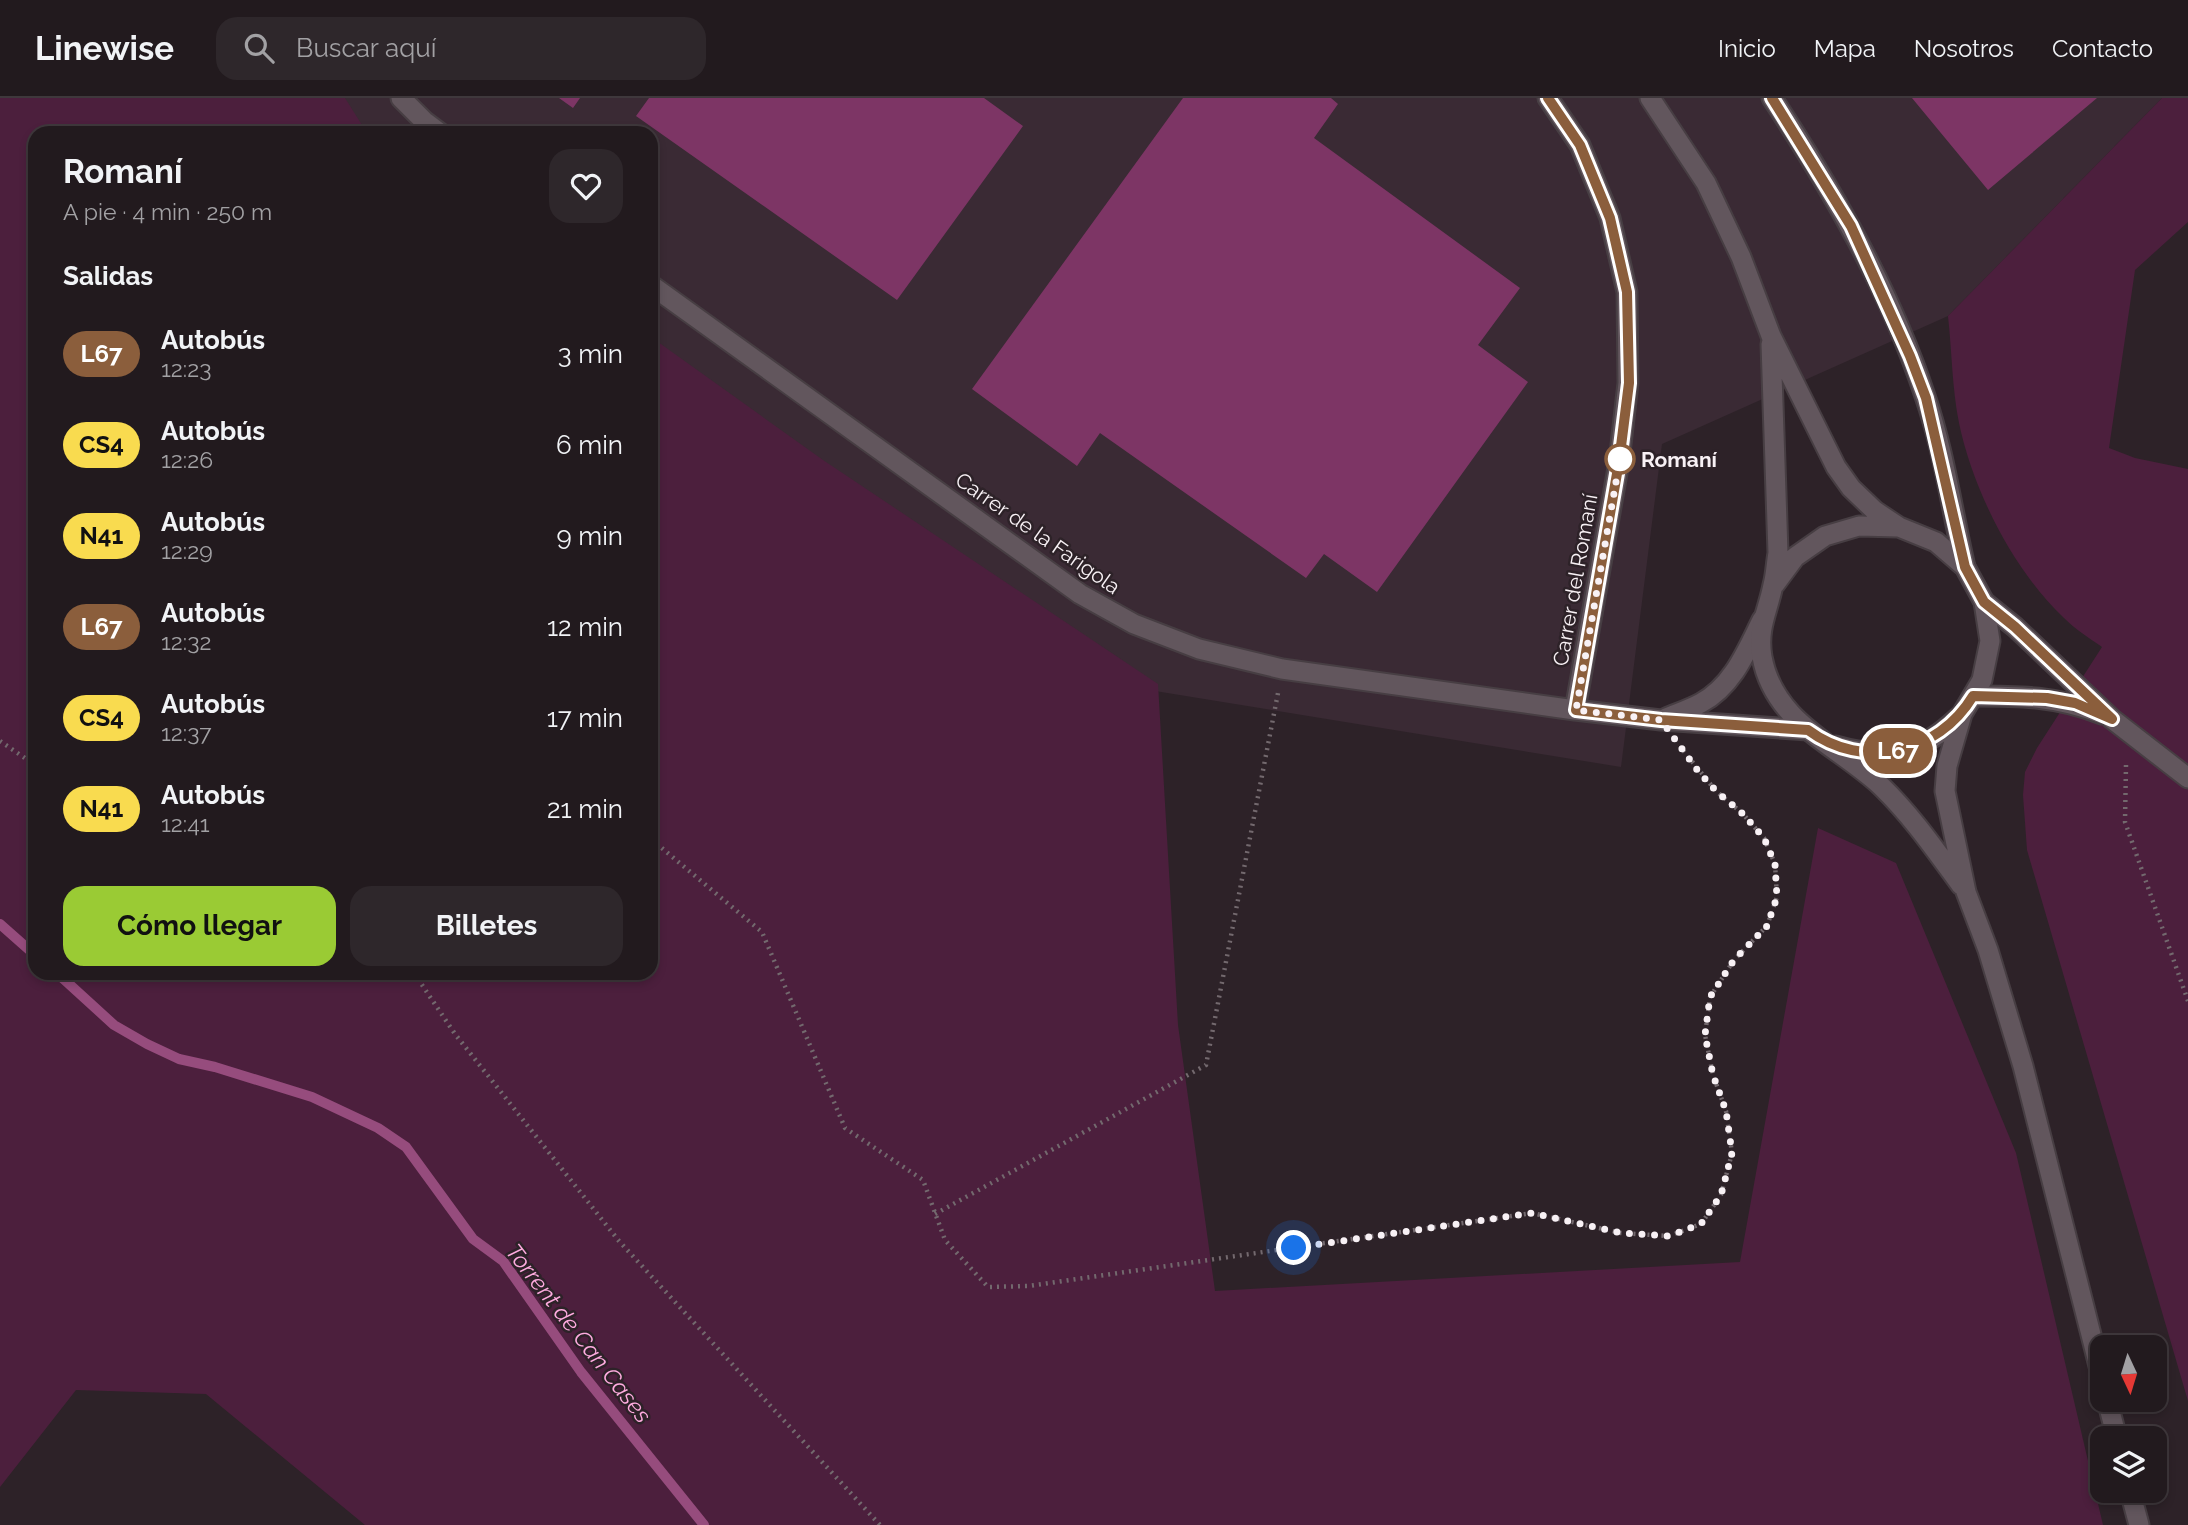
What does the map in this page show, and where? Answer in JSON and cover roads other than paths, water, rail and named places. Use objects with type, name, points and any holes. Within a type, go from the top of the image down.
[{"type":"street","points":[[401,98],[431,126]]},
{"type":"street","name":"Carrer del Romaní","points":[[1548,98],[1580,145],[1610,218],[1627,292],[1629,383],[1619,462],[1576,710]]},
{"type":"street","points":[[1650,98],[1706,183],[1741,257],[1771,336],[1836,467],[1851,488],[1875,511],[1899,527],[1936,542],[1965,567]]},
{"type":"street","points":[[1772,98],[1851,226],[1910,356],[1926,398],[1965,567],[1984,602],[1990,641],[1982,680],[1962,714],[1947,766],[1945,791],[1966,892],[1988,950],[2023,1066],[2091,1335]]},
{"type":"street","name":"Carrer de la Farigola","points":[[658,290],[1080,594],[1134,624],[1199,649],[1282,668],[1576,710],[1816,736]]},
{"type":"street","points":[[1771,336],[1778,553],[1773,586],[1762,620],[1762,656],[1772,691],[1794,720],[1880,785],[1911,818],[1966,892]]},
{"type":"street","points":[[1773,586],[1795,557],[1825,536],[1860,526],[1899,527]]},
{"type":"street","points":[[1984,602],[2015,627],[2112,719],[2188,778]]},
{"type":"street","name":"Carrer de la Farigola","points":[[1661,720],[1703,702],[1724,686],[1742,660],[1762,620]]},
{"type":"street","points":[[1973,696],[2047,698],[2075,703],[2112,719]]},
{"type":"street","points":[[1816,736],[1858,752],[1895,752],[1931,739],[1962,714]]},
{"type":"street","points":[[2133,1503],[2139,1525]]},
{"type":"waterway","name":"Torrent de Can Cases","points":[[0,924],[28,949]]},
{"type":"waterway","name":"Torrent de Can Cases","points":[[65,980],[114,1025],[147,1044],[179,1059],[215,1067],[312,1097],[378,1128],[406,1147],[473,1239],[503,1261],[581,1372],[704,1525]]},
{"type":"place","name":"Romaní","points":[[1620,459]]}]
